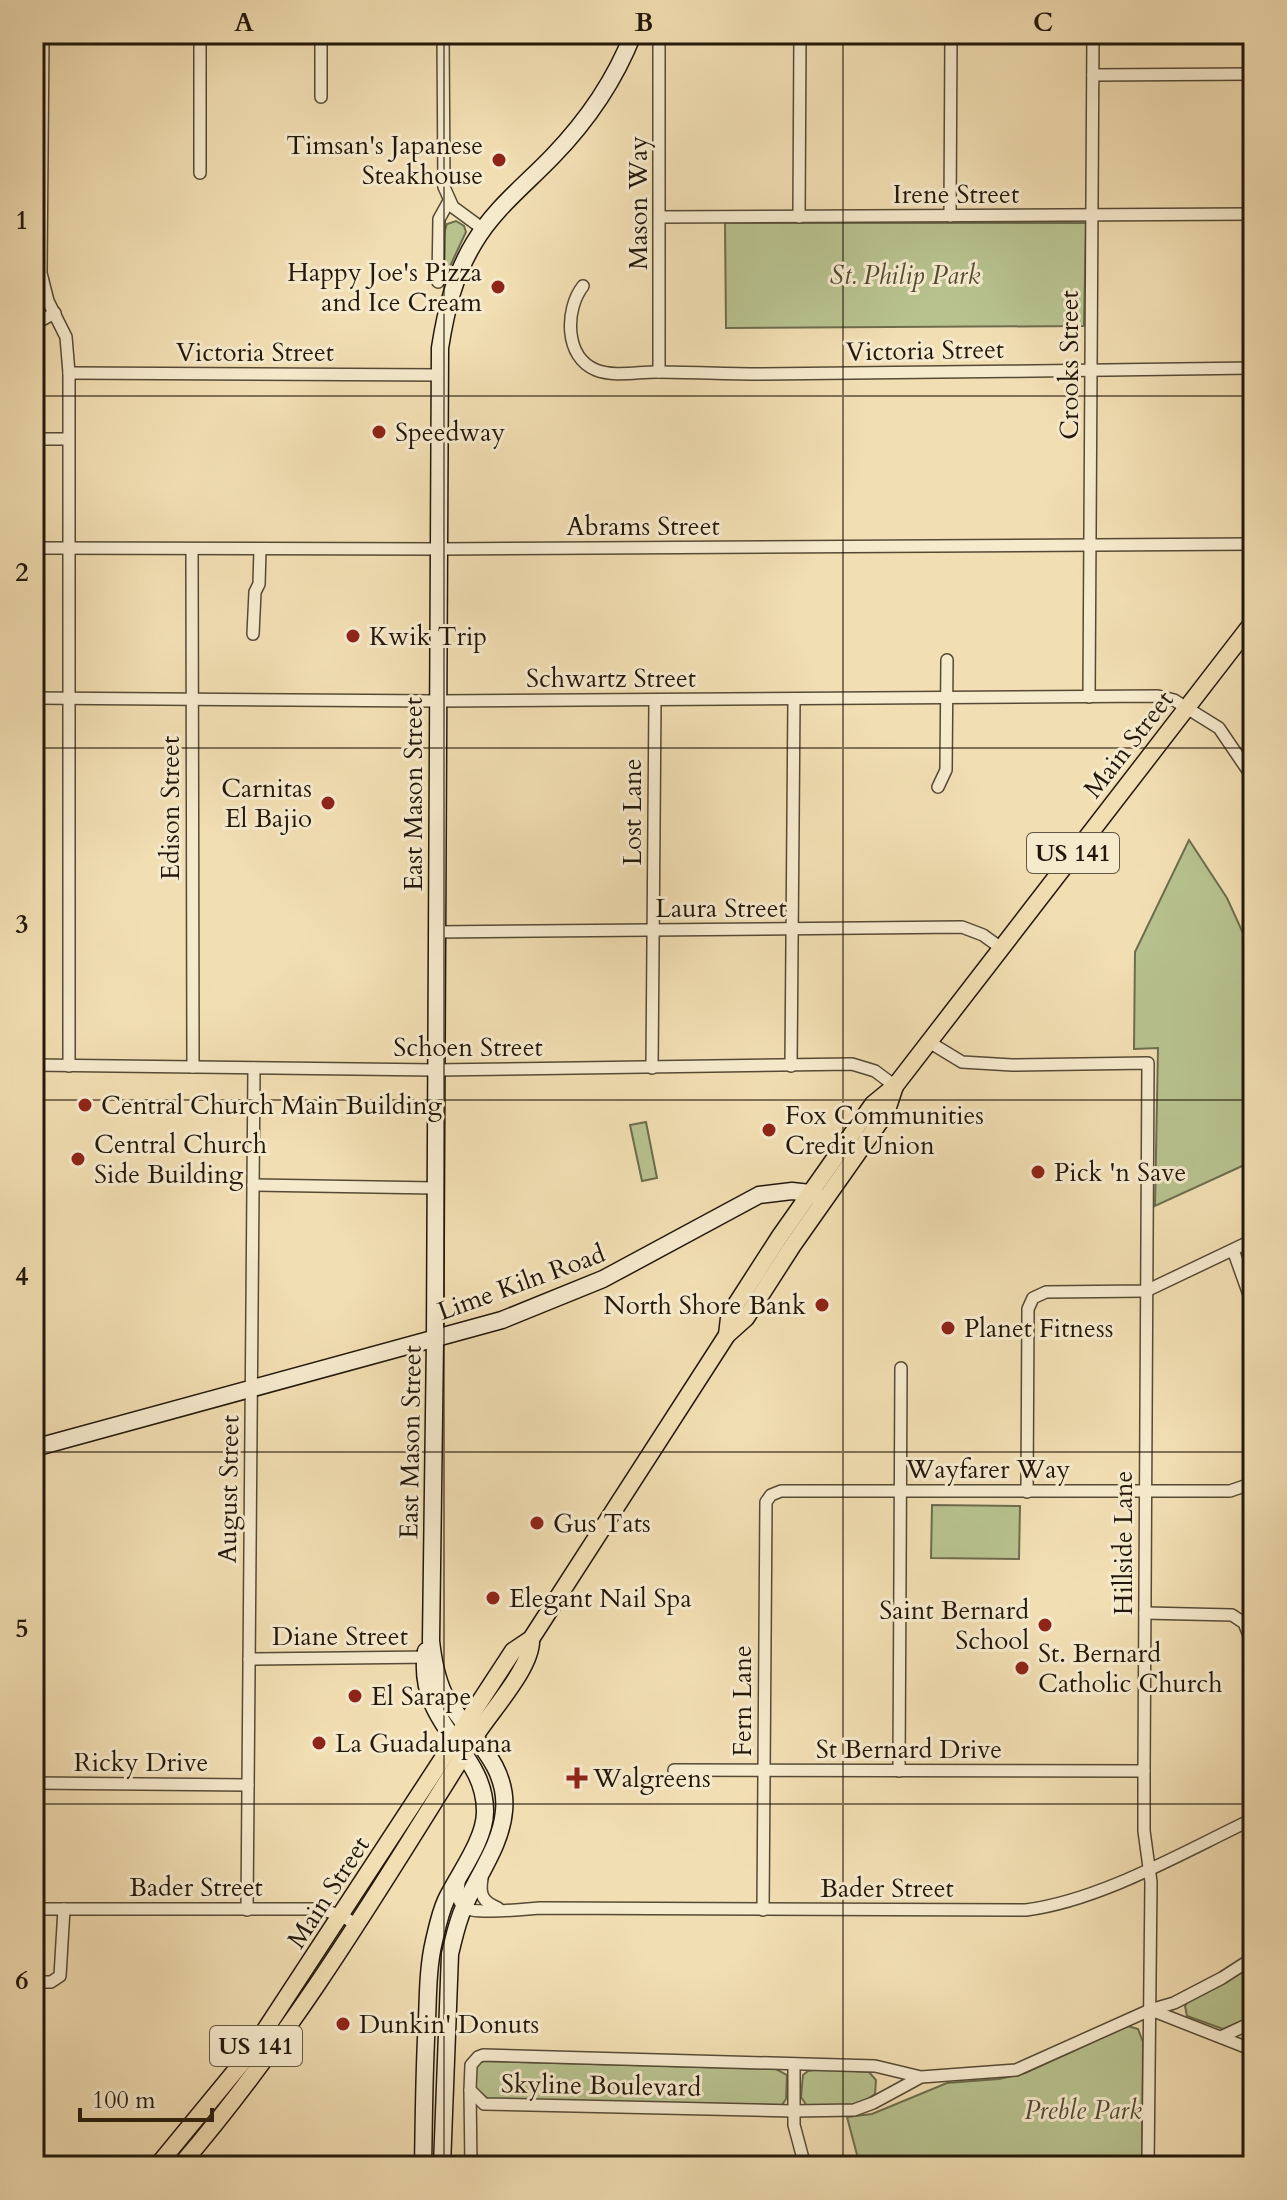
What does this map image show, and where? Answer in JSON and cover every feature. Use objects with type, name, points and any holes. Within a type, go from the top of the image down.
[{"type":"main road","name":"East Mason Street","points":[[423,2166],[426,2034],[433,1944],[444,1904],[480,1837],[485,1817],[484,1797],[478,1778],[427,1692],[435,1340],[440,348],[450,296],[465,258],[505,202],[553,156],[587,117],[615,73],[633,34]]},
{"type":"main road","name":"Main Street","points":[[157,2166],[250,2053],[348,1919],[470,1730],[513,1651],[531,1639],[727,1335],[743,1322],[873,1104],[895,1086],[1253,622]]},
{"type":"main road","name":"Lime Kiln Road","points":[[34,1448],[502,1320],[591,1285],[641,1261],[759,1195],[779,1191],[817,1197]]},
{"type":"main road","name":"East Mason Street","points":[[429,1657],[439,1683],[496,1769],[503,1788],[504,1804],[499,1835],[468,1910],[455,1928],[450,1954],[442,2166]]},
{"type":"main road","name":"Main Street","points":[[180,2166],[236,2099],[290,2026],[348,1919]]},
{"type":"street","points":[[43,34],[38,215],[41,273],[43,288],[66,337],[69,373],[69,1066]]},
{"type":"street","points":[[200,34],[200,173]]},
{"type":"street","points":[[321,34],[321,97]]},
{"type":"street","points":[[443,34],[442,181],[449,201],[458,212],[483,229]]},
{"type":"street","name":"Mason Way","points":[[659,34],[659,372]]},
{"type":"street","points":[[799,217],[800,34]]},
{"type":"street","points":[[950,216],[951,34]]},
{"type":"street","name":"Crooks Street","points":[[1089,697],[1093,34]]},
{"type":"street","points":[[1093,75],[1253,74]]},
{"type":"street","points":[[438,282],[439,219],[449,201]]},
{"type":"street","name":"Irene Street","points":[[660,217],[1253,214]]},
{"type":"street","name":"Victoria Street","points":[[583,286],[572,306],[571,337],[582,360],[598,371],[723,374],[1253,368]]},
{"type":"street","points":[[34,324],[55,313]]},
{"type":"street","name":"Victoria Street","points":[[69,373],[440,375]]},
{"type":"street","points":[[34,439],[67,439]]},
{"type":"street","name":"Abrams Street","points":[[34,548],[1253,544]]},
{"type":"street","name":"Edison Street","points":[[192,549],[193,1067]]},
{"type":"street","points":[[253,634],[260,549]]},
{"type":"street","points":[[938,787],[946,770],[947,660]]},
{"type":"street","name":"Schwartz Street","points":[[34,698],[438,701],[1158,696],[1187,707]]},
{"type":"street","points":[[791,1066],[794,699]]},
{"type":"street","name":"Lost Lane","points":[[652,1068],[655,700]]},
{"type":"street","points":[[1187,707],[1225,735],[1253,778]]},
{"type":"street","name":"Laura Street","points":[[436,932],[962,927],[983,935],[1001,948]]},
{"type":"street","name":"Hillside Lane","points":[[929,1042],[962,1062],[1012,1065],[1148,1063],[1144,1771],[1144,1831],[1150,1867],[1148,2166]]},
{"type":"street","name":"Schoen Street","points":[[34,1065],[435,1070],[852,1064],[866,1066],[895,1086]]},
{"type":"street","name":"August Street","points":[[247,1910],[254,1068]]},
{"type":"street","points":[[253,1185],[435,1188]]},
{"type":"street","points":[[1027,1492],[1028,1309],[1033,1298],[1046,1292],[1146,1291],[1253,1240]]},
{"type":"street","points":[[1233,1250],[1253,1306]]},
{"type":"street","points":[[899,1771],[901,1368]]},
{"type":"street","name":"Wayfarer Way","points":[[771,1495],[781,1491],[1230,1491],[1253,1483]]},
{"type":"street","name":"Fern Lane","points":[[763,1910],[766,1502],[771,1495]]},
{"type":"street","points":[[1145,1613],[1232,1615],[1244,1623],[1253,1645]]},
{"type":"street","name":"Diane Street","points":[[249,1659],[429,1657]]},
{"type":"street","name":"St Bernard Drive","points":[[674,1770],[1144,1771]]},
{"type":"street","name":"Ricky Drive","points":[[34,1783],[248,1785]]},
{"type":"street","name":"Bader Street","points":[[468,1910],[1026,1910],[1071,1902],[1253,1819]]},
{"type":"street","points":[[483,1868],[479,1891],[489,1904],[503,1909]]},
{"type":"street","points":[[461,1869],[457,1896],[468,1910]]},
{"type":"street","name":"Bader Street","points":[[34,1909],[318,1909],[348,1919]]},
{"type":"street","points":[[34,1982],[51,1982],[60,1976],[64,1909]]},
{"type":"street","name":"Skyline Boulevard","points":[[921,2077],[854,2110],[484,2104],[470,2090],[471,2065],[483,2055],[875,2066],[921,2077],[1016,2070],[1150,2010],[1174,2003],[1253,1958]]},
{"type":"street","points":[[1150,2010],[1253,2050]]},
{"type":"street","points":[[1221,2037],[1253,2022]]},
{"type":"street","points":[[794,2064],[794,2125],[805,2166]]},
{"type":"street","points":[[470,2090],[471,2166]]},
{"type":"street","points":[[472,2121],[484,2104]]},
{"type":"green space","points":[[456,221],[464,226],[466,232],[444,279],[444,233],[447,224]]},
{"type":"green space","name":"St. Philip Park","points":[[725,223],[1086,223],[1084,326],[726,328]]},
{"type":"green space","points":[[1189,840],[1227,898],[1253,955],[1253,1161],[1155,1206],[1158,1048],[1134,1049],[1135,952]]},
{"type":"green space","points":[[646,1122],[657,1178],[642,1181],[630,1125]]},
{"type":"green space","points":[[932,1505],[1020,1506],[1019,1559],[931,1558]]},
{"type":"green space","points":[[1253,1964],[1253,2016],[1223,2029],[1187,2016],[1185,2006],[1188,2001]]},
{"type":"green space","name":"Preble Park","points":[[1128,2026],[1138,2029],[1143,2042],[1142,2166],[860,2166],[847,2117],[872,2114],[947,2083],[999,2079],[1025,2073]]},
{"type":"green space","points":[[480,2061],[776,2069],[787,2075],[786,2099],[782,2105],[488,2099],[474,2087],[475,2065]]},
{"type":"green space","points":[[821,2069],[869,2072],[876,2080],[875,2094],[857,2106],[807,2106],[801,2097],[803,2075]]},
{"type":"place","name":"Timsan's Japanese Steakhouse","points":[[499,160]]},
{"type":"place","name":"Happy Joe's Pizza and Ice Cream","points":[[498,287]]},
{"type":"place","name":"Speedway","points":[[379,432]]},
{"type":"place","name":"Kwik Trip","points":[[353,636]]},
{"type":"place","name":"Carnitas El Bajio","points":[[328,803]]},
{"type":"place","name":"Central Church Main Building","points":[[85,1105]]},
{"type":"place","name":"Fox Communities Credit Union","points":[[769,1130]]},
{"type":"place","name":"Central Church Side Building","points":[[78,1159]]},
{"type":"place","name":"Pick 'n Save","points":[[1038,1172]]},
{"type":"place","name":"North Shore Bank","points":[[822,1305]]},
{"type":"place","name":"Planet Fitness","points":[[948,1328]]},
{"type":"place","name":"Gus Tats","points":[[537,1523]]},
{"type":"place","name":"Elegant Nail Spa","points":[[493,1598]]},
{"type":"place","name":"Saint Bernard School","points":[[1045,1625]]},
{"type":"place","name":"St. Bernard Catholic Church","points":[[1022,1668]]},
{"type":"place","name":"El Sarape","points":[[355,1696]]},
{"type":"place","name":"La Guadalupana","points":[[319,1743]]},
{"type":"place","name":"Walgreens","points":[[577,1778]]},
{"type":"place","name":"Dunkin' Donuts","points":[[343,2024]]}]
